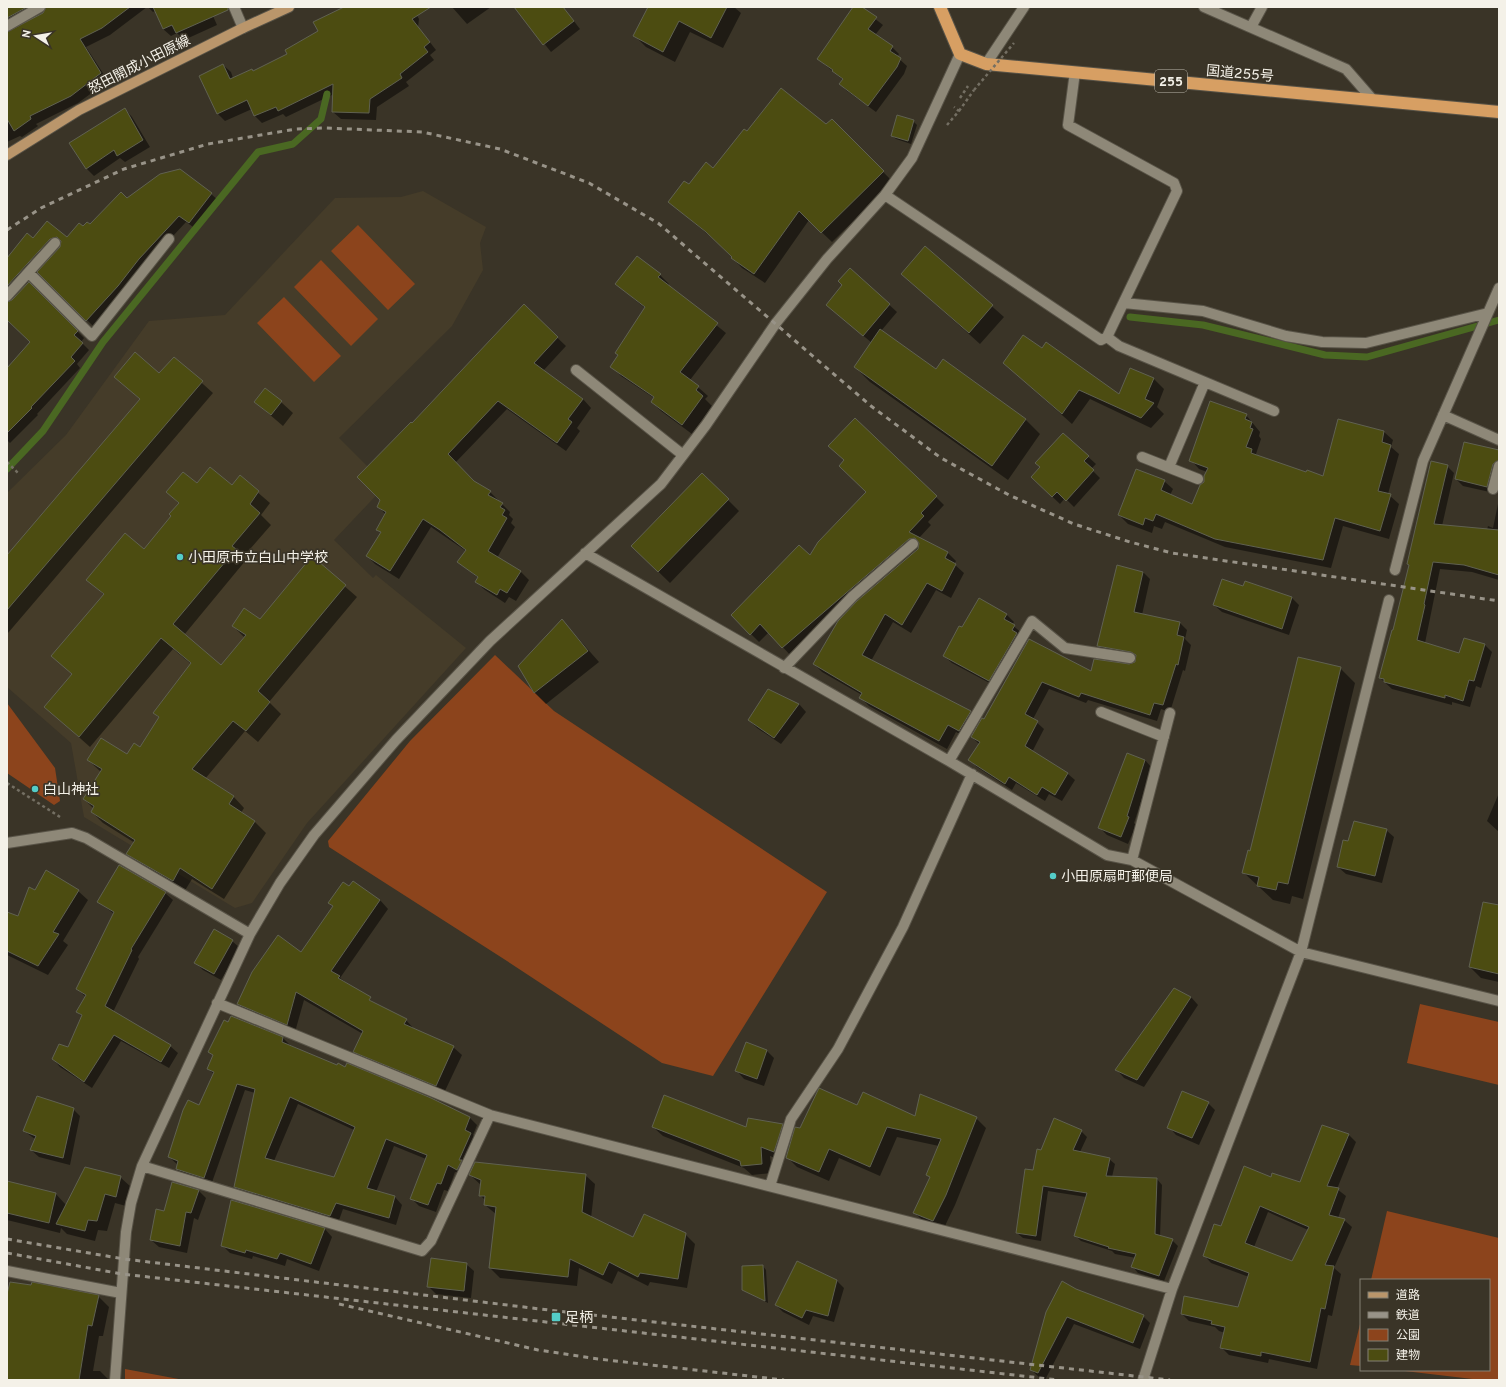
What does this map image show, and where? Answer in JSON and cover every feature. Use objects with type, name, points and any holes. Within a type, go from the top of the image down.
[{"type":"highway","points":[[940,7],[960,54]]},
{"type":"highway","name":"国道255号","points":[[960,54],[986,64],[1499,112]]},
{"type":"main road","name":"怒田開成小田原線","points":[[7,155],[79,110],[243,28],[289,7]]},
{"type":"street","points":[[7,26],[40,7]]},
{"type":"street","points":[[234,7],[243,28]]},
{"type":"street","points":[[986,64],[1024,7]]},
{"type":"street","points":[[1204,7],[1346,70],[1373,100]]},
{"type":"street","points":[[1251,27],[1262,7]]},
{"type":"street","points":[[115,1380],[127,1225],[131,1203],[142,1166],[250,934],[280,883],[314,835],[396,740],[490,641],[585,553],[638,507],[661,484],[706,425],[776,323],[827,259],[885,195],[912,158],[960,54]]},
{"type":"street","points":[[885,195],[1101,340],[1107,337],[1177,191],[1174,183],[1068,125],[1075,72]]},
{"type":"street","points":[[29,273],[92,336],[169,239]]},
{"type":"street","points":[[7,296],[55,243]]},
{"type":"street","points":[[1395,570],[1423,461],[1499,288]]},
{"type":"street","points":[[1124,303],[1203,311],[1286,336],[1322,342],[1350,343],[1366,343],[1488,313]]},
{"type":"street","points":[[1107,337],[1119,346],[1274,411]]},
{"type":"street","points":[[576,370],[683,455]]},
{"type":"street","points":[[1169,467],[1205,382]]},
{"type":"street","points":[[1443,415],[1499,440]]},
{"type":"street","points":[[1142,457],[1198,479]]},
{"type":"street","points":[[1493,489],[1499,466]]},
{"type":"street","points":[[784,668],[853,596],[913,544]]},
{"type":"street","points":[[585,553],[972,774],[1107,855],[1132,860],[1301,952],[1499,1001]]},
{"type":"street","points":[[1143,1380],[1172,1290],[1301,952],[1389,600]]},
{"type":"street","points":[[949,761],[1032,621],[1065,648],[1130,658]]},
{"type":"street","points":[[1101,712],[1164,737]]},
{"type":"street","points":[[1132,860],[1170,713]]},
{"type":"street","points":[[770,1186],[791,1119],[838,1049],[903,927],[972,774]]},
{"type":"street","points":[[7,843],[75,834],[86,838],[250,934]]},
{"type":"street","points":[[217,1003],[490,1115],[1172,1290]]},
{"type":"street","points":[[142,1166],[422,1251],[431,1241],[490,1115]]},
{"type":"street","points":[[7,1272],[121,1293]]},
{"type":"path","points":[[943,130],[974,90],[1014,43]]},
{"type":"path","points":[[959,110],[954,107],[968,86]]},
{"type":"path","points":[[7,462],[19,474]]},
{"type":"path","points":[[7,783],[69,823],[75,834]]},
{"type":"shaded area","name":"小田原市立白山中学校","points":[[423,191],[486,227],[480,243],[483,270],[452,326],[339,438],[386,485],[334,540],[373,578],[376,575],[466,648],[307,823],[252,903],[235,908],[84,817],[71,743],[7,687],[7,493],[66,435],[149,321],[225,315],[335,198],[401,197]]},
{"type":"green space","points":[[358,225],[415,284],[388,310],[331,251]]},
{"type":"green space","points":[[321,260],[378,319],[351,346],[294,287]]},
{"type":"green space","points":[[284,297],[341,356],[314,382],[257,323]]},
{"type":"green space","points":[[495,655],[554,711],[827,892],[713,1076],[662,1063],[507,961],[329,847],[328,841],[410,741]]},
{"type":"green space","points":[[7,703],[55,768],[60,801],[54,805],[7,773]]},
{"type":"green space","points":[[1420,1004],[1499,1022],[1499,1085],[1407,1063]]},
{"type":"green space","points":[[1387,1211],[1499,1238],[1499,1380],[1481,1380],[1404,1371],[1490,1371],[1490,1279],[1371,1279]]},
{"type":"green space","points":[[1360,1324],[1360,1366],[1350,1365]]},
{"type":"green space","points":[[125,1369],[184,1380],[125,1380]]},
{"type":"building","points":[[7,7],[27,7],[7,18]]},
{"type":"building","points":[[46,7],[130,7],[102,28],[80,39],[101,73],[71,96],[30,116],[31,119],[14,131],[7,119],[7,32],[43,13]]},
{"type":"building","points":[[153,7],[228,7],[228,10],[176,33],[172,25],[163,29]]},
{"type":"building","points":[[344,7],[431,7],[412,19],[430,42],[424,47],[428,52],[400,74],[402,78],[370,99],[369,113],[332,112],[333,84],[278,111],[276,107],[254,116],[247,100],[217,114],[199,76],[223,64],[230,79],[252,69],[253,71],[287,54],[285,50],[318,31],[313,22]]},
{"type":"building","points":[[514,7],[563,7],[574,21],[543,45]]},
{"type":"building","points":[[648,7],[727,7],[711,38],[679,21],[663,52],[633,36]]},
{"type":"building","points":[[853,7],[862,7],[877,17],[868,29],[893,46],[890,51],[901,58],[897,67],[868,106],[839,84],[843,79],[817,59]]},
{"type":"building","points":[[781,88],[826,124],[832,119],[884,171],[821,233],[799,211],[754,274],[731,258],[732,257],[706,232],[668,202],[684,181],[689,184],[706,162],[713,168],[744,129],[747,131]]},
{"type":"building","points":[[125,108],[143,140],[117,156],[114,150],[86,169],[69,143]]},
{"type":"building","points":[[897,115],[914,120],[908,141],[891,136]]},
{"type":"building","points":[[180,169],[212,193],[189,223],[179,216],[139,259],[118,286],[86,321],[37,272],[60,247],[61,241],[57,237],[50,239],[7,286],[7,258],[27,233],[33,238],[47,221],[67,237],[79,223],[83,226],[87,222],[90,224],[121,192],[127,198],[160,174]]},
{"type":"building","points":[[925,246],[993,305],[969,333],[901,274]]},
{"type":"building","points":[[637,256],[661,274],[658,277],[718,323],[680,372],[699,386],[696,390],[703,396],[682,425],[651,402],[654,397],[610,367],[618,355],[615,353],[645,307],[615,284]]},
{"type":"building","points":[[850,268],[890,304],[863,336],[826,305],[842,285],[838,281]]},
{"type":"building","points":[[29,282],[78,331],[74,335],[83,343],[71,357],[75,361],[7,433],[7,368],[30,342],[7,320],[7,302],[12,300]]},
{"type":"building","points":[[524,304],[558,337],[534,363],[583,399],[568,419],[572,422],[557,443],[498,401],[448,454],[474,481],[491,491],[488,495],[503,503],[500,507],[505,510],[502,515],[507,518],[488,551],[521,571],[507,593],[500,589],[497,595],[475,582],[478,577],[457,562],[466,550],[423,519],[390,571],[366,556],[381,532],[376,530],[386,512],[377,507],[380,500],[357,477],[411,422],[412,423]]},
{"type":"building","points":[[880,329],[936,369],[943,359],[1026,419],[992,466],[854,367]]},
{"type":"building","points":[[1023,335],[1042,348],[1046,342],[1119,394],[1130,368],[1154,378],[1145,399],[1154,403],[1141,418],[1079,390],[1062,414],[1003,363]]},
{"type":"building","points":[[135,352],[159,373],[174,357],[203,381],[7,610],[7,555],[140,399],[114,377]]},
{"type":"building","points":[[265,388],[282,401],[271,415],[254,402]]},
{"type":"building","points":[[1210,401],[1247,414],[1245,419],[1252,422],[1250,428],[1253,429],[1246,447],[1252,449],[1251,453],[1306,472],[1307,470],[1323,476],[1338,419],[1384,431],[1382,442],[1391,445],[1378,491],[1391,494],[1380,531],[1335,518],[1323,560],[1215,539],[1156,514],[1153,521],[1145,518],[1143,525],[1118,515],[1136,469],[1165,480],[1161,490],[1192,504],[1200,485],[1204,482],[1204,476],[1208,468],[1189,461]]},
{"type":"building","points":[[855,418],[937,496],[921,513],[924,516],[909,532],[948,552],[945,558],[956,564],[942,591],[927,583],[902,625],[885,614],[862,655],[971,711],[959,731],[948,725],[939,741],[859,698],[862,693],[813,664],[838,621],[857,601],[918,549],[919,543],[915,538],[909,539],[782,648],[760,624],[750,635],[731,615],[799,545],[810,555],[818,542],[866,492],[839,466],[844,460],[828,446]]},
{"type":"building","points":[[1063,433],[1089,456],[1084,461],[1094,470],[1066,501],[1057,492],[1052,497],[1031,477],[1040,467],[1035,463]]},
{"type":"building","points":[[1464,442],[1499,450],[1499,460],[1493,464],[1487,487],[1455,479]]},
{"type":"building","points":[[1431,461],[1448,465],[1434,524],[1499,530],[1499,575],[1464,565],[1433,562],[1424,604],[1417,640],[1459,653],[1464,638],[1485,644],[1474,681],[1469,680],[1463,701],[1445,695],[1445,698],[1384,682],[1384,679],[1379,678],[1393,630],[1409,565],[1407,564]]},
{"type":"building","points":[[210,467],[232,485],[240,475],[259,491],[250,504],[260,513],[232,546],[236,549],[173,624],[221,665],[246,635],[232,626],[244,608],[260,619],[312,556],[346,585],[258,691],[270,702],[246,731],[233,721],[192,769],[234,796],[229,804],[255,821],[212,889],[180,868],[173,881],[126,854],[135,840],[91,812],[94,806],[83,799],[102,769],[87,760],[101,738],[127,754],[134,743],[140,747],[159,717],[153,713],[191,663],[161,638],[79,737],[44,707],[72,674],[51,656],[104,594],[86,580],[125,533],[144,549],[171,516],[169,514],[179,503],[166,492],[183,472],[197,483]]},
{"type":"building","points":[[702,473],[729,499],[658,572],[631,546]]},
{"type":"building","points":[[1117,565],[1143,572],[1134,612],[1180,622],[1177,635],[1184,637],[1178,665],[1176,664],[1163,705],[1154,703],[1150,715],[1081,693],[1079,697],[1042,682],[1025,714],[1038,721],[1025,746],[1068,773],[1055,795],[1042,787],[1037,795],[1009,777],[1005,784],[968,760],[980,742],[971,737],[982,718],[984,719],[1029,639],[1091,671],[1094,659],[1129,664],[1135,662],[1136,655],[1131,652],[1097,646]]},
{"type":"building","points":[[1222,579],[1243,586],[1245,581],[1292,597],[1282,629],[1213,605]]},
{"type":"building","points":[[979,598],[1007,614],[1004,619],[1015,625],[1012,630],[1017,633],[989,681],[943,656],[959,626],[962,627]]},
{"type":"building","points":[[562,619],[588,651],[534,693],[518,666]]},
{"type":"building","points":[[1298,657],[1341,667],[1288,884],[1278,882],[1276,890],[1257,886],[1259,877],[1242,873],[1248,850],[1250,851]]},
{"type":"building","points":[[768,689],[799,704],[774,738],[748,720]]},
{"type":"building","points":[[1127,753],[1145,760],[1127,816],[1129,817],[1121,837],[1098,828]]},
{"type":"building","points":[[1354,821],[1387,829],[1375,876],[1337,867],[1343,840],[1348,841]]},
{"type":"building","points":[[119,865],[166,892],[131,949],[132,950],[105,1006],[171,1045],[161,1062],[114,1035],[84,1082],[52,1059],[59,1044],[68,1047],[82,1015],[76,1012],[86,995],[76,989],[114,912],[97,902]]},
{"type":"building","points":[[46,870],[79,890],[53,932],[59,934],[38,966],[7,951],[7,912],[18,916],[29,887],[35,890]]},
{"type":"building","points":[[353,881],[380,900],[331,971],[340,976],[338,978],[371,997],[369,1000],[407,1019],[404,1024],[454,1046],[436,1086],[353,1052],[363,1031],[296,992],[287,1025],[237,1004],[252,972],[278,935],[301,952],[333,906],[328,903],[343,882],[349,886]]},
{"type":"building","points":[[1483,902],[1499,905],[1499,974],[1469,967]]},
{"type":"building","points":[[214,929],[233,940],[214,974],[194,963]]},
{"type":"building","points":[[1174,988],[1191,997],[1137,1080],[1115,1070]]},
{"type":"building","points":[[231,1016],[283,1037],[282,1042],[337,1065],[338,1063],[345,1067],[347,1063],[431,1098],[470,1117],[465,1130],[471,1133],[459,1160],[462,1160],[457,1170],[448,1165],[441,1184],[437,1183],[428,1205],[410,1199],[427,1155],[386,1139],[367,1188],[395,1196],[389,1218],[336,1203],[330,1216],[234,1187],[255,1089],[237,1084],[204,1178],[176,1169],[178,1161],[168,1157],[183,1110],[188,1100],[199,1105],[214,1072],[207,1069],[213,1055],[208,1052],[224,1020],[228,1022]],"holes":[[[290,1097],[355,1127],[334,1177],[265,1158]]]},
{"type":"building","points":[[746,1042],[767,1050],[757,1079],[735,1071]]},
{"type":"building","points":[[819,1088],[857,1105],[863,1092],[915,1116],[920,1094],[977,1117],[946,1195],[933,1221],[913,1213],[930,1177],[926,1175],[941,1139],[887,1127],[870,1167],[829,1149],[819,1172],[786,1158],[795,1127],[800,1128]]},
{"type":"building","points":[[1182,1091],[1209,1102],[1192,1138],[1167,1128]]},
{"type":"building","points":[[664,1095],[746,1127],[748,1118],[783,1124],[774,1152],[761,1147],[762,1164],[741,1166],[740,1161],[652,1127]]},
{"type":"building","points":[[37,1096],[74,1108],[63,1158],[30,1150],[36,1136],[23,1131]]},
{"type":"building","points":[[1054,1118],[1082,1130],[1073,1150],[1110,1158],[1106,1176],[1157,1178],[1155,1234],[1173,1239],[1159,1276],[1131,1267],[1136,1254],[1108,1248],[1109,1247],[1074,1236],[1087,1193],[1043,1186],[1036,1236],[1016,1233],[1025,1169],[1033,1170],[1037,1149],[1041,1150]]},
{"type":"building","points":[[1322,1125],[1349,1134],[1327,1186],[1339,1188],[1329,1215],[1345,1219],[1325,1265],[1334,1266],[1325,1309],[1321,1308],[1310,1362],[1261,1352],[1261,1356],[1220,1348],[1225,1327],[1211,1324],[1212,1321],[1181,1314],[1184,1296],[1238,1307],[1249,1273],[1203,1256],[1214,1224],[1221,1226],[1244,1166],[1271,1177],[1272,1173],[1300,1182]],"holes":[[[1260,1206],[1309,1227],[1292,1261],[1245,1243]]]},
{"type":"building","points":[[475,1162],[586,1174],[582,1212],[633,1237],[644,1214],[686,1233],[678,1279],[640,1273],[638,1277],[609,1262],[603,1275],[570,1259],[568,1277],[489,1268],[496,1207],[484,1205],[485,1196],[479,1196],[481,1180],[469,1175]]},
{"type":"building","points":[[85,1167],[121,1176],[116,1197],[105,1194],[97,1221],[88,1220],[85,1231],[56,1224]]},
{"type":"building","points":[[7,1181],[56,1193],[49,1223],[7,1213]]},
{"type":"building","points":[[172,1182],[199,1190],[191,1213],[186,1212],[180,1246],[150,1240],[156,1209],[164,1211]]},
{"type":"building","points":[[231,1200],[325,1228],[311,1264],[280,1253],[277,1259],[246,1250],[245,1253],[221,1246]]},
{"type":"building","points":[[431,1258],[467,1263],[464,1291],[427,1287]]},
{"type":"building","points":[[797,1261],[837,1280],[828,1316],[806,1310],[802,1318],[775,1305]]},
{"type":"building","points":[[763,1265],[765,1301],[742,1290],[742,1266]]},
{"type":"building","points":[[1062,1281],[1076,1289],[1144,1315],[1133,1343],[1067,1317],[1038,1373],[1030,1370],[1046,1312]]},
{"type":"building","points":[[10,1282],[31,1285],[32,1282],[99,1295],[92,1326],[88,1325],[79,1380],[7,1380],[7,1294]]},
{"type":"waterway","points":[[7,469],[43,431],[103,342],[258,152],[293,144],[321,119],[327,94]]},
{"type":"waterway","points":[[1130,317],[1203,325],[1325,355],[1367,357],[1499,320]]},
{"type":"railway","points":[[7,230],[41,208],[124,169],[208,144],[296,129],[325,128],[422,132],[500,149],[589,183],[658,223],[871,406],[941,458],[1009,495],[1074,524],[1130,542],[1172,553],[1499,601]]},
{"type":"railway","points":[[7,1239],[124,1259],[557,1311],[1170,1380]]},
{"type":"railway","points":[[7,1253],[122,1274],[1058,1380]]},
{"type":"railway","points":[[339,1304],[538,1350],[598,1359],[784,1380]]},
{"type":"place","name":"小田原市立白山中学校","points":[[180,557]]},
{"type":"place","name":"白山神社","points":[[35,789]]},
{"type":"place","name":"小田原扇町郵便局","points":[[1053,876]]},
{"type":"place","name":"足柄","points":[[556,1317]]}]
